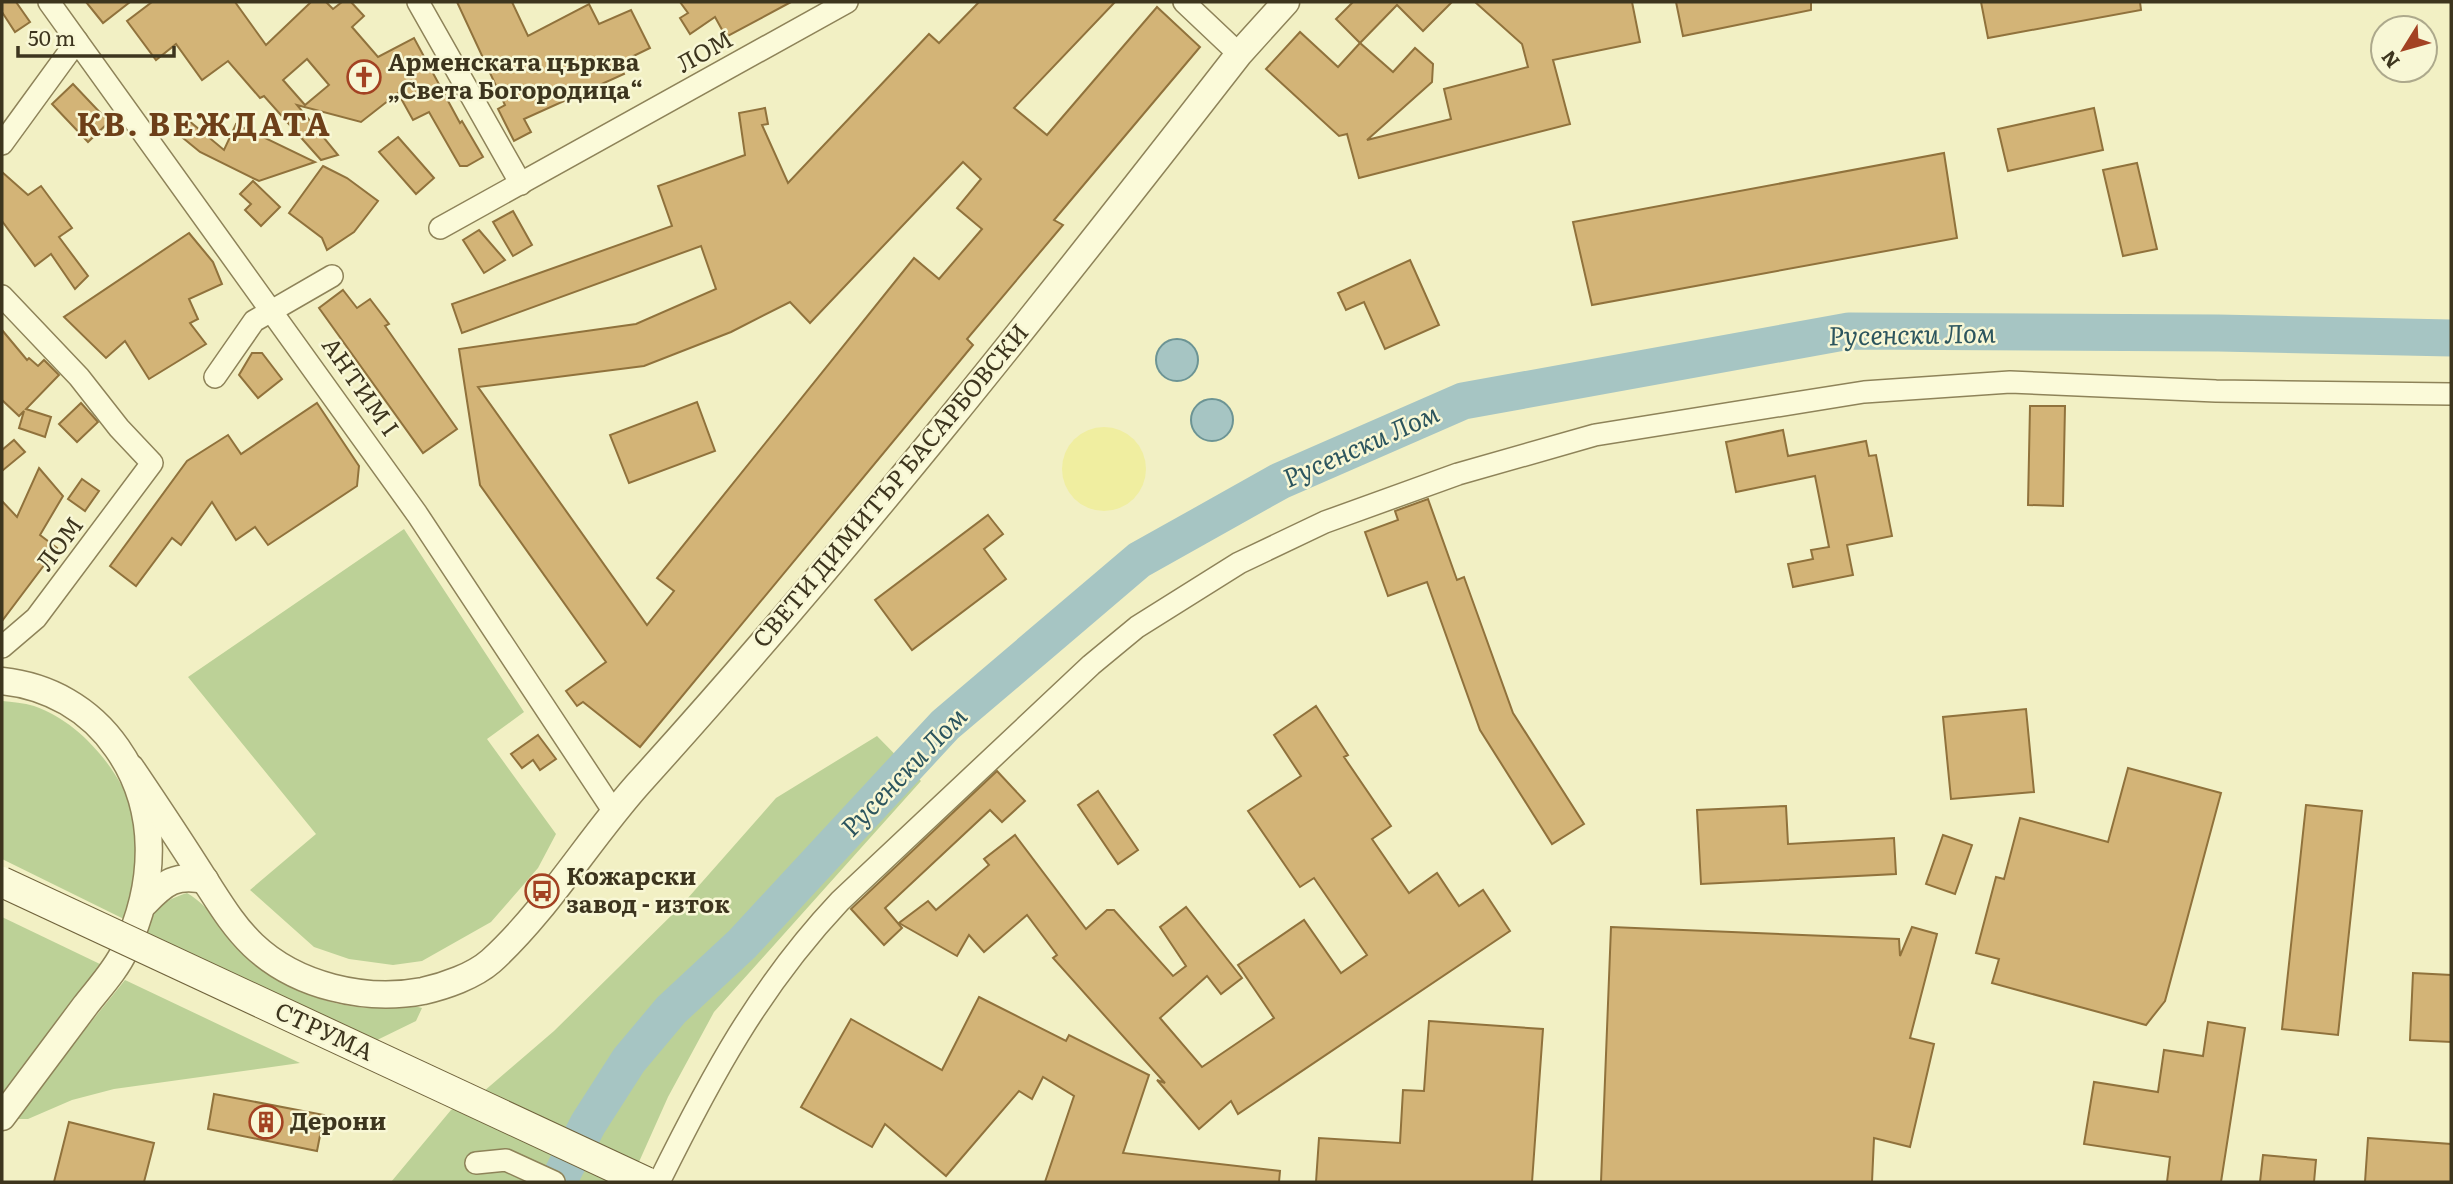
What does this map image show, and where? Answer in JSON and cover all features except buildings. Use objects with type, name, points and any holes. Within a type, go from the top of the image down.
[{"type":"main road","name":"СТРУМА","points":[[2,882],[646,1182]]},
{"type":"street","name":"АНТИМ I","points":[[49,2],[417,513],[614,812]]},
{"type":"street","points":[[418,2],[521,184]]},
{"type":"street","name":"ЛОМ","points":[[440,228],[846,2]]},
{"type":"street","points":[[1184,2],[1239,54]]},
{"type":"street","name":"СВЕТИ ДИМИТЪР БАСАРБОВСКИ","points":[[2,681],[45,690],[69,702],[113,741],[231,921],[254,946],[277,964],[332,988],[385,993],[422,991],[461,979],[488,964],[531,917],[614,812],[828,568],[1239,54],[1286,2]]},
{"type":"street","points":[[2,144],[77,41]]},
{"type":"street","points":[[215,377],[254,321],[332,276]]},
{"type":"street","name":"ЛОМ","points":[[2,296],[79,377],[119,428],[152,463],[36,618],[2,647]]},
{"type":"street","points":[[659,1182],[702,1095],[753,1006],[805,938],[840,901],[1091,665],[1136,627],[1239,563],[1325,522],[1458,474],[1595,435],[1864,391],[2011,382],[2216,391],[2451,394]]},
{"type":"street","points":[[2,1117],[124,953],[145,903],[150,853],[147,822],[131,768]]},
{"type":"street","points":[[145,903],[164,883],[177,877],[205,880]]},
{"type":"street","points":[[476,1163],[506,1160],[554,1182]]},
{"type":"green space","points":[[404,529],[524,712],[487,739],[556,834],[538,868],[491,922],[422,961],[393,965],[349,959],[314,947],[250,890],[316,834],[188,677]]},
{"type":"green space","points":[[2,701],[34,706],[75,729],[109,765],[122,787],[133,809],[144,854],[142,879],[130,922],[2,859]]},
{"type":"green space","points":[[877,736],[921,781],[714,1012],[668,1097],[630,1182],[391,1182],[451,1110],[476,1098],[554,1031],[680,907],[776,798]]},
{"type":"green space","points":[[187,893],[210,912],[252,959],[277,979],[326,1001],[367,1008],[422,1008],[416,1021],[373,1042],[147,934],[148,925],[155,912],[172,899]]},
{"type":"green space","points":[[2,917],[102,965],[2,1098]]},
{"type":"green space","points":[[125,980],[300,1063],[114,1089],[72,1100],[28,1119],[18,1119],[20,1110]]},
{"type":"sand","points":[[1104,427],[1120,430],[1134,439],[1143,453],[1146,469],[1143,485],[1134,499],[1120,508],[1104,511],[1088,508],[1074,499],[1065,485],[1062,469],[1065,453],[1074,439],[1088,430]]},
{"type":"water","points":[[1177,339],[1192,345],[1198,360],[1192,375],[1177,381],[1162,375],[1156,360],[1162,345]]},
{"type":"water","points":[[1212,399],[1227,405],[1233,420],[1227,435],[1212,441],[1197,435],[1191,420],[1197,405]]},
{"type":"waterway","name":"Русенски Лом","points":[[558,1182],[588,1124],[629,1060],[671,1010],[742,944],[945,725],[1139,560],[1280,481],[1463,401],[1849,331],[2218,333],[2451,338]]},
{"type":"place","name":"Арменската църква „Света Богородица“","points":[[364,77]]},
{"type":"place","name":"Кожарски завод - изток","points":[[542,891]]},
{"type":"place","name":"Дерони","points":[[266,1122]]},
{"type":"district","name":"КВ. ВЕЖДАТА","points":[[204,125]]}]
